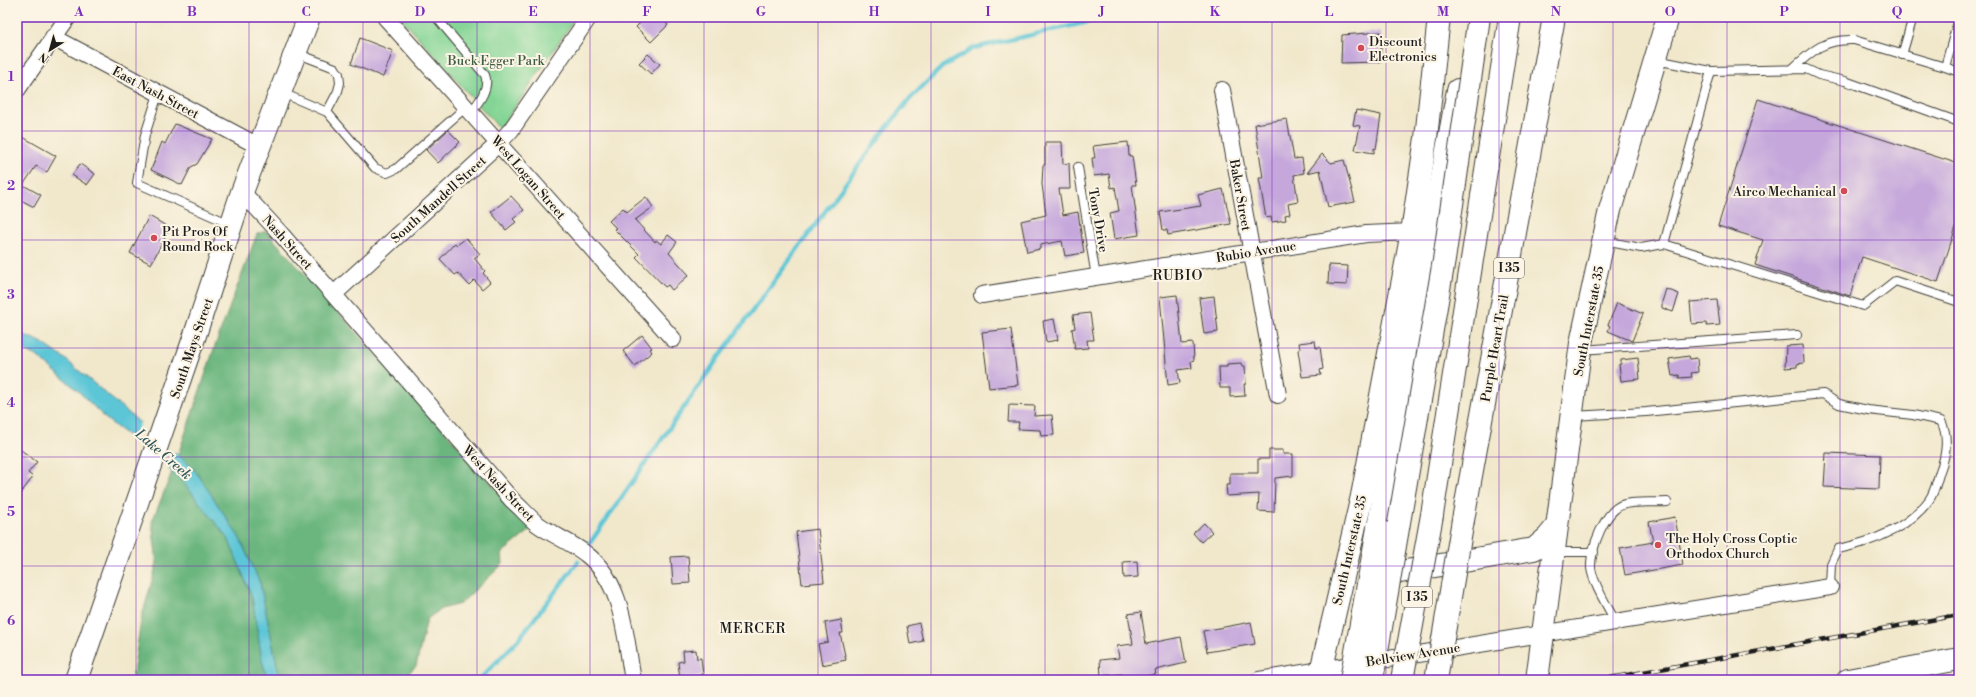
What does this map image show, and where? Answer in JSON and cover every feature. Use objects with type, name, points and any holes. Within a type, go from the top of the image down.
[{"type":"main road","name":"South Mays Street","points":[[76,680],[194,338],[242,192],[309,17]]},
{"type":"main road","name":"South Interstate 35","points":[[1320,674],[1362,496],[1412,232],[1426,138],[1439,17]]},
{"type":"main road","points":[[1351,680],[1459,85],[1478,17]]},
{"type":"main road","points":[[1372,680],[1444,260],[1478,17]]},
{"type":"main road","name":"I 35","points":[[1402,680],[1432,515],[1510,17]]},
{"type":"main road","name":"Purple Heart Trail","points":[[1436,680],[1463,520],[1554,17]]},
{"type":"main road","name":"South Interstate 35","points":[[1537,680],[1580,350],[1610,210],[1668,17]]},
{"type":"main road","points":[[1362,496],[1369,542],[1376,559],[1387,568],[1400,572],[1534,549],[1548,538],[1556,526]]},
{"type":"main road","points":[[1859,679],[1917,670],[1959,659]]},
{"type":"street","points":[[17,90],[68,17]]},
{"type":"street","name":"West Logan Street","points":[[385,17],[673,339]]},
{"type":"street","name":"South Mandell Street","points":[[334,294],[499,143],[511,130],[589,17]]},
{"type":"street","name":"East Nash Street","points":[[53,37],[260,147]]},
{"type":"street","name":"Baker Street","points":[[1222,90],[1278,395]]},
{"type":"street","name":"Nash Street","points":[[242,192],[334,294]]},
{"type":"street","name":"Rubio Avenue","points":[[982,295],[1366,234],[1412,232]]},
{"type":"street","name":"West Nash Street","points":[[334,294],[512,500],[536,523],[586,554],[596,563],[609,580],[617,596],[622,615],[632,680]]},
{"type":"street","name":"Bellview Avenue","points":[[1259,680],[1320,674],[1543,633],[1830,587]]},
{"type":"lane","points":[[280,92],[326,112],[375,168],[387,173],[396,169],[469,110],[483,95],[487,79],[475,62],[436,17]]},
{"type":"lane","points":[[1902,55],[1913,17]]},
{"type":"lane","points":[[1945,67],[1959,17]]},
{"type":"lane","points":[[1791,70],[1811,51],[1824,43],[1840,40],[1854,40],[1959,72]]},
{"type":"lane","points":[[295,52],[335,68],[339,74],[340,83],[338,91],[326,112]]},
{"type":"lane","points":[[1655,60],[1711,71],[1806,69],[1819,75],[1845,81],[1959,122]]},
{"type":"lane","points":[[1664,244],[1711,71]]},
{"type":"lane","points":[[158,94],[145,135],[137,183],[232,225]]},
{"type":"lane","name":"Tony Drive","points":[[1078,167],[1096,277]]},
{"type":"lane","points":[[1604,240],[1641,248],[1664,244],[1863,306],[1878,292],[1895,281],[1959,302]]},
{"type":"lane","points":[[1580,350],[1797,335]]},
{"type":"lane","points":[[1571,416],[1646,412],[1823,394],[1839,404],[1941,421],[1946,435],[1944,463],[1930,499],[1914,515],[1887,535],[1838,549],[1831,564],[1830,587]]},
{"type":"lane","points":[[1615,621],[1591,568],[1600,530],[1607,516],[1615,508],[1624,504],[1667,502]]},
{"type":"lane","points":[[1553,552],[1594,552]]},
{"type":"green space","name":"Buck Egger Park","points":[[400,17],[576,17],[500,129]]},
{"type":"green space","points":[[266,231],[532,529],[502,553],[503,564],[460,604],[441,609],[427,619],[416,666],[401,680],[280,680],[260,583],[239,537],[199,476],[178,455],[215,346],[257,234]]},
{"type":"green space","points":[[172,472],[182,481],[228,538],[252,597],[262,661],[268,680],[132,680],[141,620],[157,563],[152,522]]},
{"type":"water","name":"Lake Creek","points":[[17,332],[41,342],[64,358],[192,467],[199,476],[239,537],[260,583],[280,680],[268,680],[262,661],[252,597],[228,538],[182,481],[147,450],[106,419],[77,390],[37,356],[17,348]]},
{"type":"pier","points":[[141,421],[175,450],[168,471],[133,442]]},
{"type":"building","points":[[646,17],[660,17],[668,25],[651,42],[636,27]]},
{"type":"building","name":"Discount Electronics","points":[[1381,32],[1381,62],[1341,63],[1342,35]]},
{"type":"building","points":[[360,38],[393,51],[383,77],[351,64]]},
{"type":"building","points":[[648,54],[660,64],[651,74],[639,63]]},
{"type":"building","name":"Airco Mechanical","points":[[1758,99],[1959,164],[1959,218],[1938,282],[1862,257],[1850,296],[1755,265],[1763,240],[1718,226]]},
{"type":"building","points":[[1356,110],[1381,115],[1376,149],[1374,148],[1374,153],[1355,150],[1360,126],[1353,125]]},
{"type":"building","points":[[1287,119],[1294,159],[1302,158],[1304,173],[1294,175],[1298,202],[1288,204],[1290,214],[1285,215],[1286,220],[1272,222],[1271,217],[1266,218],[1259,178],[1263,178],[1255,124]]},
{"type":"building","points":[[175,124],[212,139],[197,164],[191,167],[182,185],[151,170],[162,142],[165,144]]},
{"type":"building","points":[[448,130],[460,142],[438,163],[426,150]]},
{"type":"building","points":[[21,136],[56,156],[47,172],[36,166],[23,185],[41,195],[34,207],[17,198],[17,143]]},
{"type":"building","points":[[1045,142],[1062,142],[1063,164],[1069,163],[1070,189],[1059,189],[1063,215],[1078,212],[1084,253],[1065,256],[1062,241],[1040,245],[1040,249],[1027,252],[1021,221],[1046,215],[1042,184],[1043,165],[1045,165]]},
{"type":"building","points":[[1128,142],[1129,156],[1132,156],[1136,185],[1132,185],[1139,235],[1114,239],[1110,213],[1119,211],[1115,187],[1111,188],[1109,174],[1094,176],[1092,158],[1095,158],[1093,146]]},
{"type":"building","points":[[1322,154],[1331,163],[1344,160],[1355,202],[1328,207],[1320,170],[1307,173]]},
{"type":"building","points":[[80,164],[95,174],[87,185],[72,175]]},
{"type":"building","points":[[1223,189],[1231,224],[1168,235],[1167,230],[1163,230],[1160,212],[1201,206],[1198,195]]},
{"type":"building","points":[[511,196],[524,210],[513,219],[516,222],[506,230],[491,212]]},
{"type":"building","points":[[646,197],[653,207],[635,220],[655,242],[656,240],[661,244],[668,235],[677,242],[669,253],[689,275],[672,290],[668,285],[665,287],[636,257],[639,254],[614,229],[616,228],[609,221],[623,208],[627,212]]},
{"type":"building","points":[[149,216],[170,228],[151,264],[130,253]]},
{"type":"building","points":[[466,238],[480,254],[474,258],[485,271],[483,273],[490,282],[482,289],[474,280],[469,285],[458,273],[455,275],[440,259],[455,243],[457,245]]},
{"type":"building","points":[[1329,265],[1348,266],[1347,285],[1328,284]]},
{"type":"building","points":[[1666,289],[1679,294],[1673,312],[1662,308],[1662,302]]},
{"type":"building","points":[[1177,295],[1182,344],[1193,343],[1194,360],[1191,361],[1192,368],[1178,370],[1180,383],[1168,385],[1160,297]]},
{"type":"building","points":[[1214,296],[1218,332],[1204,334],[1199,298]]},
{"type":"building","points":[[1717,300],[1720,325],[1707,326],[1706,323],[1692,324],[1690,302]]},
{"type":"building","points":[[1617,303],[1643,314],[1632,341],[1608,331],[1610,326],[1608,325]]},
{"type":"building","points":[[1090,313],[1094,340],[1087,340],[1088,348],[1075,349],[1072,329],[1075,328],[1073,315]]},
{"type":"building","points":[[1054,319],[1058,340],[1046,342],[1043,321]]},
{"type":"building","points":[[1011,329],[1018,385],[989,388],[982,332]]},
{"type":"building","points":[[642,335],[652,348],[650,349],[652,352],[635,366],[623,351]]},
{"type":"building","points":[[1315,341],[1316,348],[1320,347],[1323,369],[1320,370],[1321,375],[1302,377],[1298,350],[1300,349],[1299,343]]},
{"type":"building","points":[[1803,345],[1804,363],[1797,364],[1797,367],[1785,368],[1786,346]]},
{"type":"building","points":[[1689,356],[1690,359],[1697,358],[1698,372],[1691,373],[1692,377],[1679,378],[1679,375],[1672,376],[1669,359]]},
{"type":"building","points":[[1638,358],[1640,379],[1621,381],[1619,364],[1621,364],[1621,360]]},
{"type":"building","points":[[1241,363],[1242,366],[1245,366],[1245,396],[1230,397],[1230,388],[1220,388],[1219,367],[1227,367],[1227,364]]},
{"type":"building","points":[[1009,405],[1035,406],[1034,416],[1052,415],[1054,435],[1041,436],[1040,430],[1018,429],[1019,422],[1008,422]]},
{"type":"building","points":[[17,447],[37,462],[28,473],[33,477],[17,498]]},
{"type":"building","points":[[1269,450],[1283,450],[1283,454],[1293,454],[1293,476],[1275,478],[1274,512],[1258,511],[1259,494],[1227,496],[1226,485],[1230,485],[1230,473],[1258,473],[1258,459],[1269,459]]},
{"type":"building","points":[[1826,453],[1880,455],[1879,489],[1824,487]]},
{"type":"building","name":"The Holy Cross Coptic Orthodox Church","points":[[1675,517],[1683,565],[1625,575],[1620,548],[1653,542],[1649,522]]},
{"type":"building","points":[[1204,523],[1212,532],[1201,542],[1193,533]]},
{"type":"building","points":[[818,529],[824,582],[802,584],[796,532]]},
{"type":"building","points":[[688,556],[690,583],[673,584],[671,557]]},
{"type":"building","points":[[1137,561],[1138,577],[1124,578],[1123,562]]},
{"type":"building","points":[[1141,612],[1146,644],[1181,637],[1186,663],[1155,670],[1156,674],[1136,678],[1137,680],[1123,680],[1122,674],[1101,676],[1100,660],[1119,658],[1117,646],[1133,644],[1128,614]]},
{"type":"building","points":[[841,620],[843,633],[840,633],[846,660],[822,665],[818,644],[828,642],[825,623]]},
{"type":"building","points":[[1251,622],[1255,644],[1207,652],[1203,631]]},
{"type":"building","points":[[919,623],[923,641],[910,644],[907,626]]},
{"type":"building","points":[[696,650],[697,659],[701,658],[703,675],[680,679],[678,662],[684,661],[683,651]]},
{"type":"waterway","points":[[590,543],[721,354],[878,139],[908,101],[942,67],[974,48],[1110,17]]},
{"type":"waterway","points":[[479,680],[518,640],[578,562]]},
{"type":"railway","points":[[1599,680],[1959,615]]},
{"type":"place","name":"Discount Electronics","points":[[1361,48]]},
{"type":"place","name":"Airco Mechanical","points":[[1844,191]]},
{"type":"place","name":"Pit Pros Of Round Rock","points":[[154,238]]},
{"type":"place","name":"The Holy Cross Coptic Orthodox Church","points":[[1658,545]]},
{"type":"district","name":"RUBIO","points":[[1178,275]]},
{"type":"district","name":"MERCER","points":[[753,628]]}]
